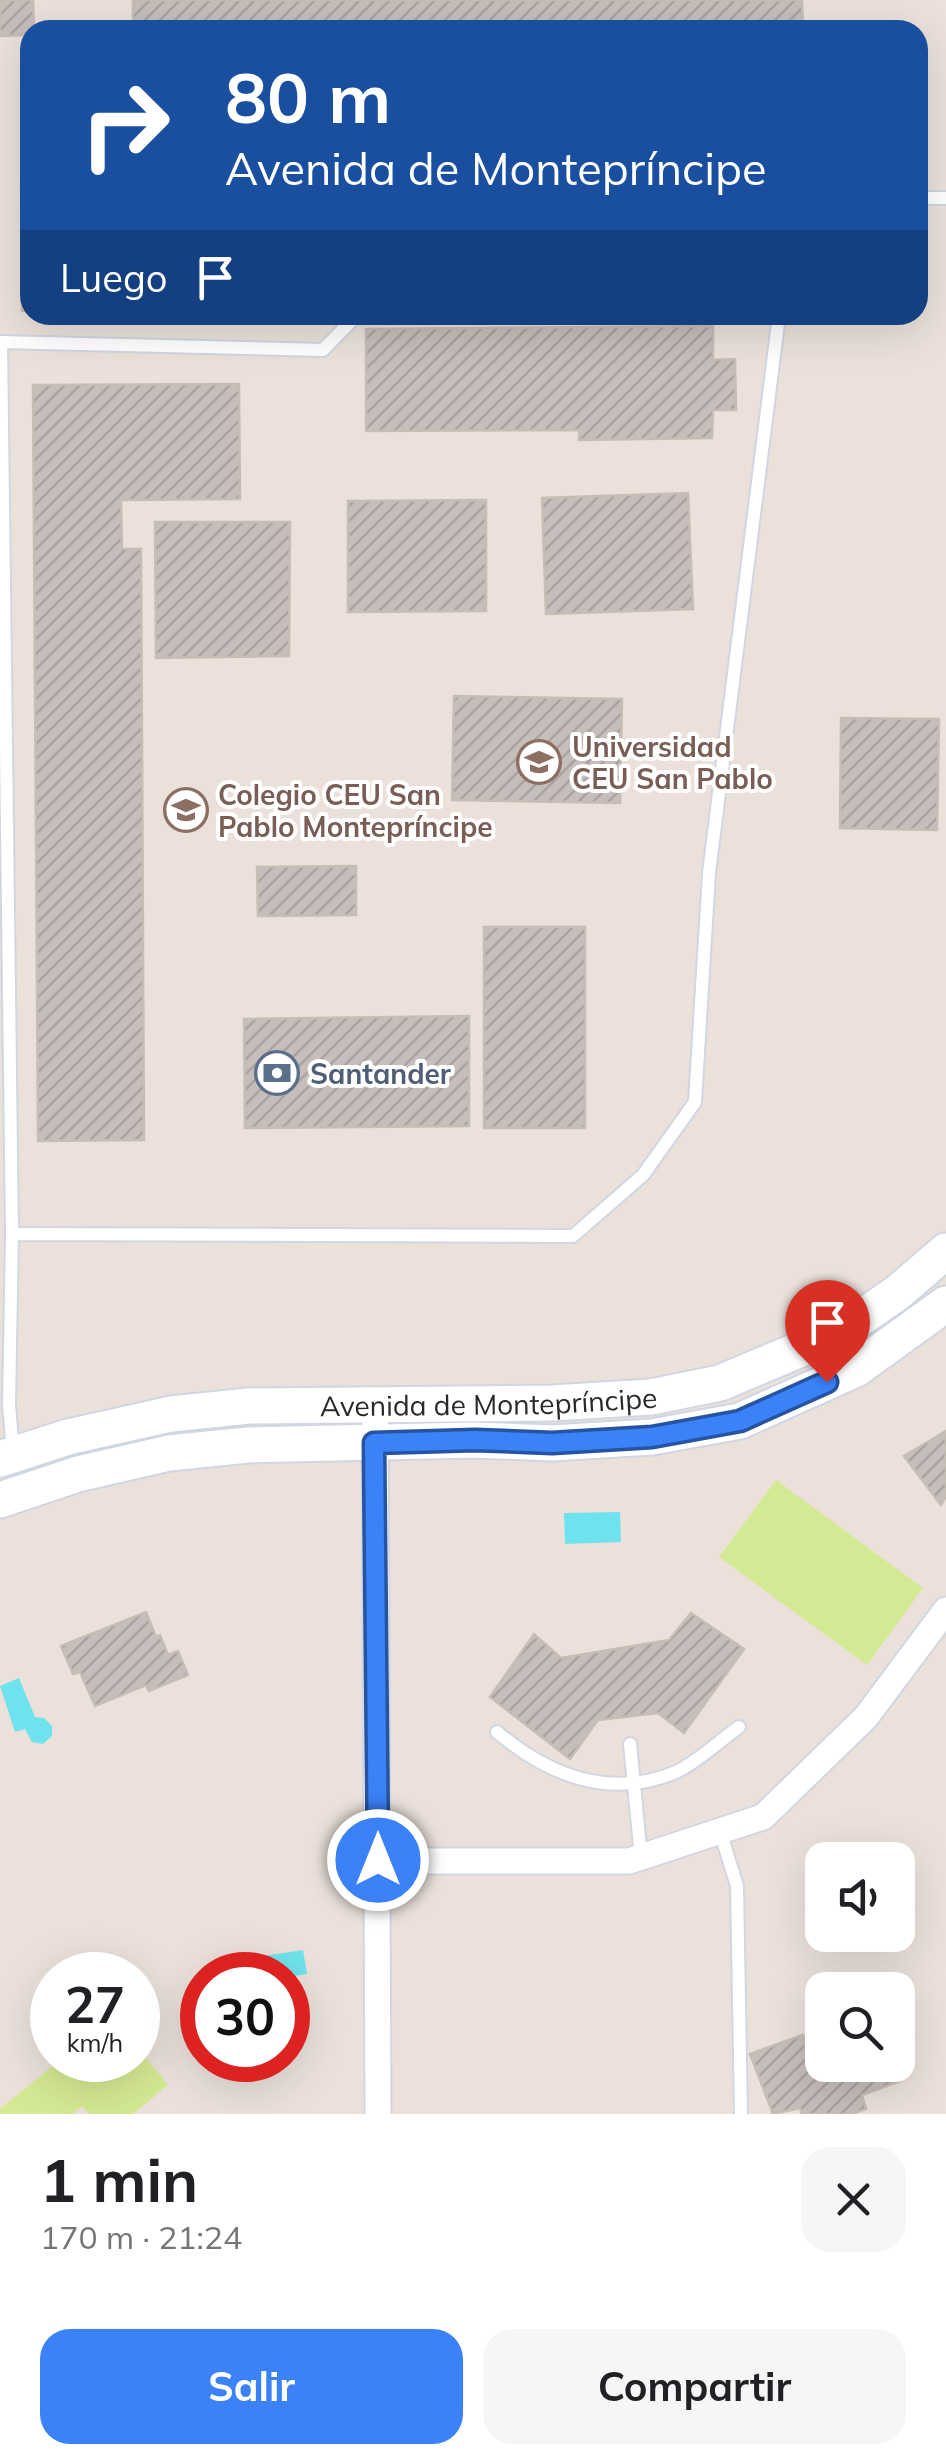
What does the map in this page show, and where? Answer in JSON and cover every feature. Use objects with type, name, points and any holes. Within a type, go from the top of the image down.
[{"type":"street","name":"Avenida de Montepríncipe","points":[[6,1456],[68,1437],[171,1414],[249,1406],[552,1404],[651,1398],[720,1384],[839,1333],[897,1294],[946,1251]]},
{"type":"street","name":"Avenida de Montepríncipe","points":[[0,1500],[78,1474],[169,1453],[248,1445],[475,1440],[552,1443],[652,1437],[740,1421],[856,1369],[946,1304]]},
{"type":"street","points":[[375,1403],[378,2114]]},
{"type":"street","points":[[378,1860],[628,1861],[762,1817],[866,1717],[946,1610]]},
{"type":"lane","points":[[6,1456],[12,1234],[1,342],[324,350],[348,325]]},
{"type":"lane","points":[[12,1234],[573,1236],[643,1174],[695,1102],[709,873],[778,325]]},
{"type":"lane","points":[[497,1732],[528,1758],[593,1783],[635,1784],[678,1771],[738,1726]]},
{"type":"lane","points":[[630,1744],[641,1857]]},
{"type":"lane","points":[[720,1831],[737,1886],[741,2114]]},
{"type":"green space","points":[[776,1480],[923,1588],[867,1665],[719,1557]]},
{"type":"green space","points":[[160,2075],[168,2085],[133,2114],[89,2114],[82,2106],[73,2114],[0,2114],[0,2109],[33,2082],[160,2082]]},
{"type":"water","points":[[620,1512],[621,1542],[565,1544],[564,1513]]},
{"type":"water","points":[[19,1678],[35,1717],[44,1718],[52,1726],[52,1736],[43,1744],[32,1742],[25,1729],[15,1732],[0,1686]]},
{"type":"building","points":[[0,0],[33,0],[34,20],[20,20],[20,35],[0,36]]},
{"type":"building","points":[[133,0],[802,0],[803,20],[133,20]]},
{"type":"building","points":[[713,326],[713,360],[735,359],[736,410],[713,410],[712,438],[579,440],[579,430],[366,431],[366,329]]},
{"type":"building","points":[[239,384],[240,499],[121,500],[122,549],[141,549],[144,1140],[38,1141],[33,385]]},
{"type":"building","points":[[688,493],[693,609],[546,614],[542,498]]},
{"type":"building","points":[[486,500],[486,611],[348,612],[348,501]]},
{"type":"building","points":[[155,522],[290,522],[289,656],[156,658]]},
{"type":"building","points":[[454,696],[622,699],[620,803],[452,800]]},
{"type":"building","points":[[841,718],[939,719],[937,830],[840,828]]},
{"type":"building","points":[[356,866],[356,915],[258,916],[257,867]]},
{"type":"building","points":[[484,927],[585,927],[585,1128],[484,1128]]},
{"type":"building","points":[[469,1016],[469,1126],[245,1128],[244,1019]]},
{"type":"building","points":[[946,1431],[946,1496],[941,1505],[904,1456]]},
{"type":"building","points":[[146,1612],[168,1655],[178,1651],[188,1675],[149,1691],[146,1685],[95,1706],[80,1672],[73,1674],[61,1646]]},
{"type":"building","points":[[691,1613],[744,1649],[684,1733],[658,1713],[598,1720],[570,1759],[490,1697],[534,1634],[561,1658],[669,1640]]},
{"type":"building","points":[[803,2035],[805,2082],[897,2082],[862,2095],[866,2109],[851,2114],[802,2114],[800,2108],[773,2114],[750,2054]]},
{"type":"place","name":"Universidad CEU San Pablo","points":[[539,762]]},
{"type":"place","name":"Colegio CEU San Pablo Montepríncipe","points":[[186,810]]},
{"type":"place","name":"Santander","points":[[277,1073]]},
{"type":"route","points":[[378,1860],[374,1443],[552,1443],[652,1437],[740,1421],[827,1382]]}]
